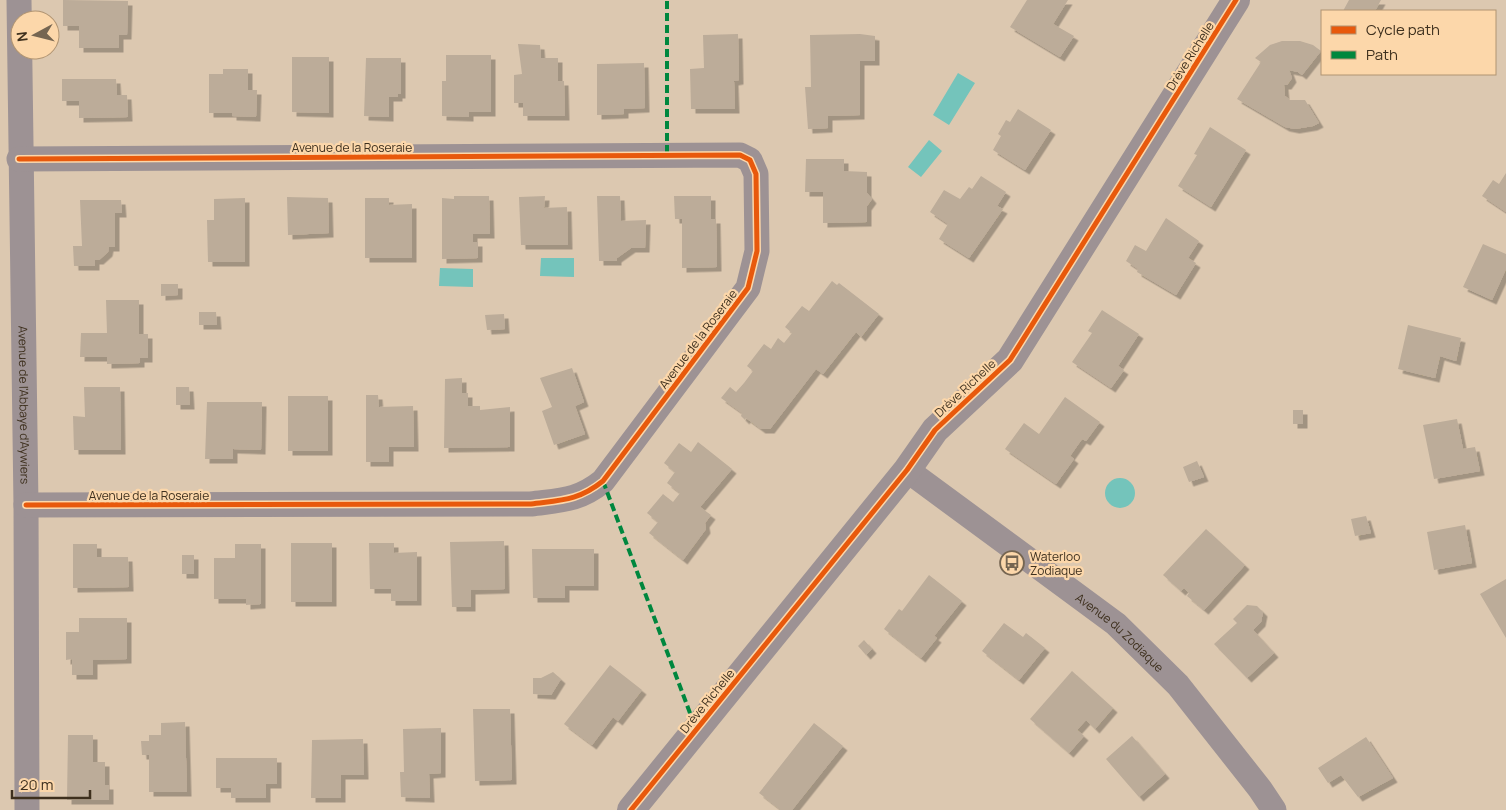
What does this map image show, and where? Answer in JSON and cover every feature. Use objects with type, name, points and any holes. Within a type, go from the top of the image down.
[{"type":"street","name":"Avenue de l'Abbaye d'Aywiers","points":[[19,0],[28,810]]},
{"type":"street","name":"Drève Richelle","points":[[631,810],[907,470],[935,430],[1010,360],[1236,0]]},
{"type":"street","name":"Avenue de la Roseraie","points":[[20,159],[740,154],[750,160],[756,174],[757,251],[748,288],[603,481],[587,493],[568,500],[531,504],[26,505]]},
{"type":"street","name":"Avenue du Zodiaque","points":[[907,470],[1116,624],[1178,685],[1260,789],[1274,810]]},
{"type":"water","points":[[958,73],[975,83],[949,125],[933,115]]},
{"type":"water","points":[[929,140],[942,151],[921,177],[908,167]]},
{"type":"water","points":[[541,258],[574,258],[574,277],[540,276]]},
{"type":"water","points":[[440,268],[473,269],[473,287],[439,286]]},
{"type":"water","points":[[1120,478],[1131,482],[1135,493],[1131,504],[1120,508],[1109,504],[1105,493],[1109,482]]},
{"type":"building","points":[[63,0],[128,1],[127,35],[119,35],[119,48],[79,48],[79,26],[63,26]]},
{"type":"building","points":[[1027,0],[1068,0],[1053,24],[1074,36],[1060,57],[1010,27]]},
{"type":"building","points":[[1349,0],[1381,0],[1376,10],[1344,10]]},
{"type":"building","points":[[738,34],[739,80],[734,81],[735,109],[691,109],[690,69],[704,68],[703,35]]},
{"type":"building","points":[[860,34],[875,36],[875,61],[860,61],[860,115],[828,116],[828,128],[808,129],[805,87],[811,87],[810,35]]},
{"type":"building","points":[[1282,41],[1300,41],[1313,45],[1321,51],[1302,75],[1289,70],[1292,78],[1287,85],[1284,85],[1285,96],[1290,100],[1305,100],[1319,123],[1313,126],[1295,129],[1285,127],[1237,99],[1261,62],[1255,58],[1270,45]]},
{"type":"building","points":[[518,44],[540,45],[541,58],[558,58],[558,81],[564,81],[565,116],[523,116],[523,103],[514,103],[514,75],[522,74]]},
{"type":"building","points":[[446,55],[491,55],[491,112],[469,112],[469,117],[442,116],[442,81],[446,81]]},
{"type":"building","points":[[292,57],[329,57],[329,113],[292,112]]},
{"type":"building","points":[[366,58],[401,58],[401,94],[398,94],[398,97],[389,97],[389,117],[364,116]]},
{"type":"building","points":[[644,63],[645,108],[624,109],[624,114],[597,115],[597,64]]},
{"type":"building","points":[[223,69],[248,69],[248,90],[257,90],[256,117],[232,116],[232,113],[209,113],[209,74],[223,74]]},
{"type":"building","points":[[62,79],[116,79],[117,95],[127,95],[128,117],[79,118],[79,101],[62,101]]},
{"type":"building","points":[[1018,109],[1051,130],[1025,170],[993,150],[1001,136],[998,134],[1006,120],[1010,122]]},
{"type":"building","points":[[1210,127],[1246,150],[1211,207],[1178,186],[1197,155],[1194,154]]},
{"type":"building","points":[[806,159],[844,159],[844,171],[867,172],[867,193],[872,199],[867,206],[867,222],[823,223],[823,192],[805,192]]},
{"type":"building","points":[[1506,173],[1506,212],[1482,196],[1493,180],[1499,184]]},
{"type":"building","points":[[981,176],[1006,192],[997,206],[1003,209],[969,258],[939,239],[948,224],[930,212],[944,190],[960,199],[969,187],[972,189]]},
{"type":"building","points":[[454,196],[489,196],[490,234],[473,234],[473,242],[478,242],[478,258],[442,259],[442,198],[454,199]]},
{"type":"building","points":[[545,196],[544,208],[567,207],[568,245],[521,245],[519,197]]},
{"type":"building","points":[[597,196],[620,196],[621,221],[646,220],[645,248],[631,248],[617,258],[617,261],[599,261]]},
{"type":"building","points":[[674,196],[711,196],[711,219],[716,219],[717,267],[682,268],[682,219],[675,219]]},
{"type":"building","points":[[287,197],[328,198],[329,233],[288,235]]},
{"type":"building","points":[[245,198],[245,262],[208,262],[207,220],[214,220],[214,199]]},
{"type":"building","points":[[365,198],[389,198],[389,205],[412,204],[412,258],[365,258]]},
{"type":"building","points":[[80,200],[121,200],[122,213],[115,213],[115,247],[109,247],[108,252],[99,260],[95,260],[95,266],[74,266],[73,246],[82,246]]},
{"type":"building","points":[[1166,218],[1199,241],[1188,258],[1196,263],[1176,295],[1137,272],[1138,269],[1126,261],[1135,245],[1146,251]]},
{"type":"building","points":[[1483,244],[1506,254],[1506,269],[1492,300],[1463,287]]},
{"type":"building","points":[[832,281],[837,285],[839,283],[879,314],[861,337],[856,332],[823,374],[816,369],[770,429],[761,429],[746,418],[745,420],[741,416],[742,413],[721,398],[730,387],[736,392],[744,383],[753,371],[747,366],[764,344],[771,349],[778,338],[784,343],[792,333],[785,327],[802,306],[809,311]]},
{"type":"building","points":[[161,284],[178,284],[178,295],[161,296]]},
{"type":"building","points":[[106,300],[139,300],[139,334],[148,334],[148,358],[140,358],[140,363],[107,364],[107,357],[80,357],[81,333],[107,333]]},
{"type":"building","points":[[1102,310],[1139,334],[1118,366],[1124,370],[1111,388],[1072,362],[1092,333],[1088,331]]},
{"type":"building","points":[[199,312],[216,312],[217,325],[199,325]]},
{"type":"building","points":[[504,314],[505,329],[487,330],[485,315]]},
{"type":"building","points":[[1408,325],[1461,338],[1456,361],[1440,356],[1435,378],[1398,369]]},
{"type":"building","points":[[572,368],[584,402],[575,406],[585,434],[554,445],[542,411],[552,407],[540,378]]},
{"type":"building","points":[[462,378],[462,393],[468,393],[468,406],[480,406],[480,410],[510,407],[510,447],[444,448],[445,379]]},
{"type":"building","points":[[84,387],[120,387],[121,450],[74,450],[73,416],[85,417]]},
{"type":"building","points":[[176,387],[189,387],[190,405],[176,405]]},
{"type":"building","points":[[366,395],[378,395],[379,407],[413,406],[414,447],[389,447],[389,462],[366,462]]},
{"type":"building","points":[[288,396],[328,396],[328,451],[288,451]]},
{"type":"building","points":[[1065,397],[1100,422],[1086,441],[1082,439],[1070,456],[1074,459],[1056,484],[1005,449],[1024,423],[1039,434]]},
{"type":"building","points":[[207,402],[262,402],[261,450],[233,449],[233,459],[205,459]]},
{"type":"building","points":[[1293,410],[1303,410],[1303,424],[1293,424]]},
{"type":"building","points":[[1457,419],[1463,449],[1475,447],[1480,471],[1434,479],[1423,425]]},
{"type":"building","points":[[698,442],[732,469],[700,507],[711,515],[705,523],[706,529],[683,560],[649,533],[658,522],[647,513],[663,494],[673,502],[680,493],[667,483],[675,472],[664,463],[679,443],[691,452]]},
{"type":"building","points":[[1197,461],[1204,477],[1189,482],[1183,467]]},
{"type":"building","points":[[1366,516],[1371,533],[1355,536],[1351,519]]},
{"type":"building","points":[[1465,525],[1472,563],[1434,570],[1427,532]]},
{"type":"building","points":[[1206,529],[1245,565],[1204,610],[1187,596],[1189,593],[1184,588],[1181,591],[1163,575]]},
{"type":"building","points":[[504,541],[505,589],[471,590],[471,607],[452,607],[450,542]]},
{"type":"building","points":[[291,543],[332,543],[332,602],[291,602]]},
{"type":"building","points":[[369,543],[394,543],[394,553],[417,552],[417,601],[391,601],[391,589],[370,589]]},
{"type":"building","points":[[73,544],[97,544],[97,557],[128,557],[129,587],[73,588]]},
{"type":"building","points":[[235,544],[261,544],[261,604],[246,605],[246,599],[214,599],[214,558],[235,558]]},
{"type":"building","points":[[532,549],[594,549],[594,586],[565,586],[565,598],[533,598]]},
{"type":"building","points":[[182,555],[194,555],[194,574],[182,574]]},
{"type":"building","points":[[929,575],[962,601],[934,636],[937,638],[921,658],[884,629],[899,609],[902,611]]},
{"type":"building","points":[[1506,579],[1506,638],[1480,594]]},
{"type":"building","points":[[1247,605],[1257,606],[1263,612],[1261,622],[1253,630],[1274,653],[1247,678],[1214,644],[1237,623],[1233,619]]},
{"type":"building","points":[[79,618],[127,618],[127,659],[93,660],[93,675],[72,675],[72,659],[66,660],[66,632],[79,632]]},
{"type":"building","points":[[1004,623],[1023,637],[1026,633],[1045,648],[1019,680],[982,651]]},
{"type":"building","points":[[864,640],[872,649],[866,655],[858,646]]},
{"type":"building","points":[[610,665],[642,690],[618,721],[613,717],[592,745],[564,724]]},
{"type":"building","points":[[1072,671],[1113,708],[1095,729],[1086,720],[1077,730],[1084,736],[1069,753],[1030,719]]},
{"type":"building","points":[[553,672],[561,679],[551,695],[533,694],[533,678],[541,678]]},
{"type":"building","points":[[473,709],[510,709],[512,780],[475,781]]},
{"type":"building","points":[[185,722],[187,792],[149,792],[149,755],[142,755],[141,741],[149,741],[149,735],[161,735],[161,723]]},
{"type":"building","points":[[814,723],[843,746],[792,810],[781,810],[759,793]]},
{"type":"building","points":[[441,728],[441,773],[429,774],[430,798],[401,797],[400,772],[404,772],[403,729]]},
{"type":"building","points":[[68,735],[93,735],[93,762],[105,762],[105,785],[109,785],[109,800],[67,800]]},
{"type":"building","points":[[1132,736],[1165,774],[1139,797],[1106,759]]},
{"type":"building","points":[[1366,737],[1393,778],[1358,797],[1341,775],[1328,783],[1318,768]]},
{"type":"building","points":[[363,739],[364,775],[341,775],[341,798],[311,798],[312,740]]},
{"type":"building","points":[[216,758],[277,758],[277,784],[266,784],[266,798],[231,798],[231,788],[216,788]]},
{"type":"marked path","points":[[667,0],[667,153]]},
{"type":"marked path","points":[[603,481],[696,729]]},
{"type":"cycle path","points":[[631,810],[907,470],[935,430],[1010,360],[1236,0]]},
{"type":"cycle path","points":[[19,159],[740,155],[750,160],[756,174],[757,251],[748,288],[603,481],[594,488],[577,496],[531,504],[26,505]]},
{"type":"place","name":"Waterloo Zodiaque","points":[[1012,563]]}]
